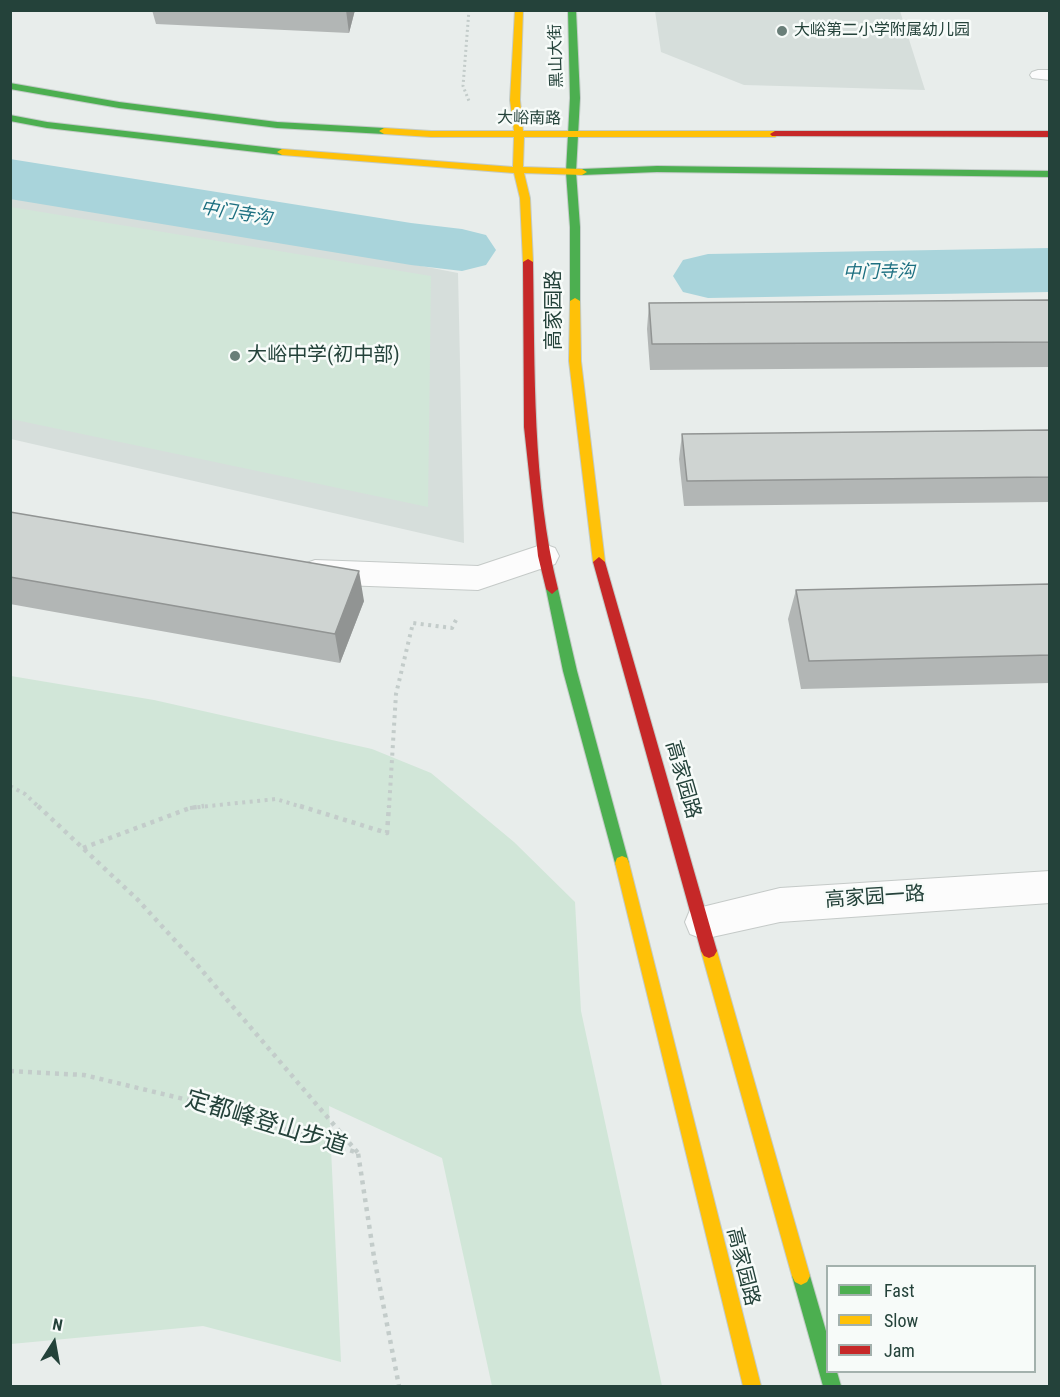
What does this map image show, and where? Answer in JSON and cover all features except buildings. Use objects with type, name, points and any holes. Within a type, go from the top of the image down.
[{"type":"main road","name":"黑山大街","points":[[518,170],[519,135],[515,100],[519,10]]},
{"type":"main road","name":"黑山大街","points":[[570,172],[575,98],[572,10]]},
{"type":"main road","name":"大峪南路","points":[[10,86],[119,105],[277,125],[431,134],[572,136],[1050,134]]},
{"type":"main road","points":[[10,118],[47,125],[245,149],[518,170],[570,172],[657,169],[1050,174]]},
{"type":"main road","name":"高家园路","points":[[518,170],[525,198],[530,284],[530,427],[544,555],[570,671],[621,858],[752,1386]]},
{"type":"main road","name":"高家园路","points":[[570,172],[575,227],[575,361],[597,554],[826,1365]]},
{"type":"street","points":[[291,568],[314,572],[478,578],[544,555]]},
{"type":"street","name":"高家园一路","points":[[702,922],[780,905],[1050,887]]},
{"type":"path","points":[[83,848],[190,808],[276,799],[387,833],[396,694],[413,623],[452,628],[478,578]]},
{"type":"path","points":[[10,786],[25,794],[137,899],[193,960],[358,1153]]},
{"type":"path","name":"定都峰登山步道","points":[[10,1071],[84,1075],[217,1107],[358,1153],[374,1257],[399,1386]]},
{"type":"shaded area","name":"大峪第二小学附属幼儿园","points":[[655,11],[900,11],[925,90],[744,85],[661,52]]},
{"type":"shaded area","name":"大峪中学(初中部)","points":[[11,187],[458,273],[464,543],[11,439]]},
{"type":"green space","name":"大峪中学(初中部)","points":[[11,207],[431,276],[428,507],[11,419]]},
{"type":"green space","points":[[11,676],[154,700],[372,749],[431,773],[514,842],[575,902],[581,1011],[662,1386],[492,1386],[442,1158],[329,1106],[341,1362],[203,1326],[11,1344]]},
{"type":"waterway","name":"中门寺沟","points":[[10,179],[411,244],[462,250]]},
{"type":"waterway","name":"中门寺沟","points":[[708,276],[1050,270]]},
{"type":"traffic: fast","points":[[572,10],[575,98],[571,172],[575,227],[575,301]]},
{"type":"traffic: fast","points":[[10,86],[119,105],[277,125],[384,131]]},
{"type":"traffic: fast","points":[[10,118],[47,125],[282,152]]},
{"type":"traffic: fast","points":[[582,172],[657,169],[1050,174]]},
{"type":"traffic: fast","points":[[552,589],[570,671],[622,863]]},
{"type":"traffic: fast","points":[[801,1276],[826,1365]]},
{"type":"traffic: fast","points":[[828,1373],[832,1386]]},
{"type":"traffic: slow","points":[[519,10],[515,100],[519,134],[518,170],[525,198],[528,262]]},
{"type":"traffic: slow","points":[[384,131],[431,134],[775,134]]},
{"type":"traffic: slow","points":[[282,152],[518,170],[582,172]]},
{"type":"traffic: slow","points":[[575,301],[575,361],[599,562]]},
{"type":"traffic: slow","points":[[622,863],[752,1386]]},
{"type":"traffic: slow","points":[[709,951],[801,1276]]},
{"type":"traffic: jam","points":[[775,134],[1050,134]]},
{"type":"traffic: jam","points":[[528,262],[530,427],[544,556],[552,589]]},
{"type":"traffic: jam","points":[[599,562],[709,951]]},
{"type":"place","name":"大峪第二小学附属幼儿园","points":[[782,31]]},
{"type":"place","name":"大峪中学(初中部)","points":[[235,356]]}]
